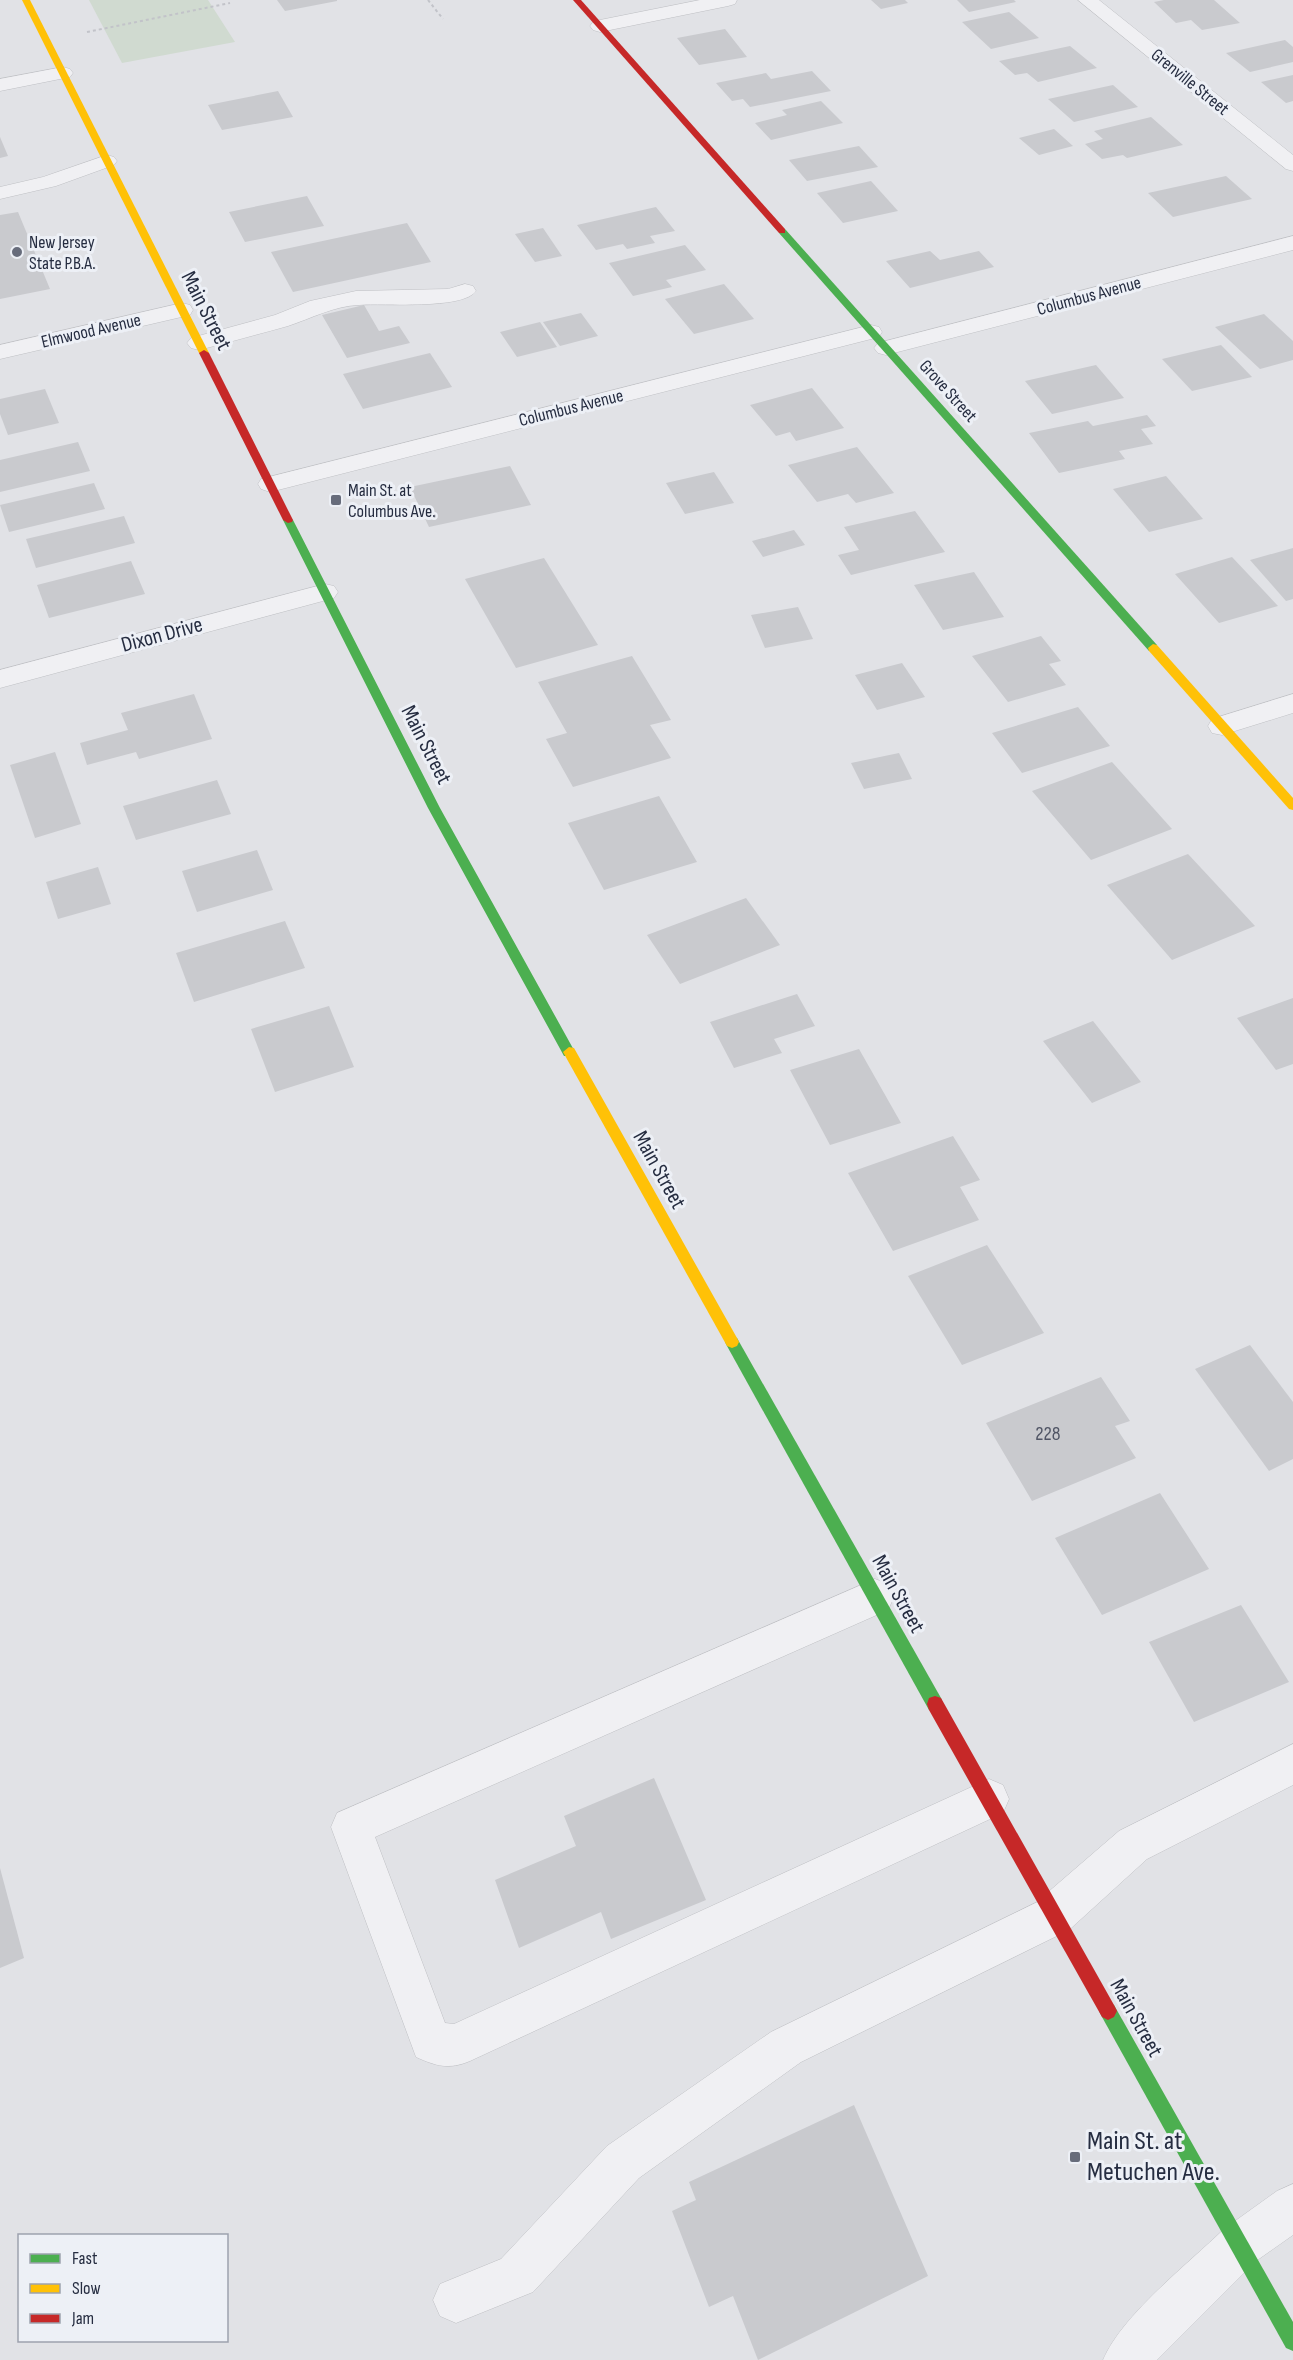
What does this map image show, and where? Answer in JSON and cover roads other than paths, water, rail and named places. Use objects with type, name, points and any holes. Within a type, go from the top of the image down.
[{"type":"main road","name":"Main Street","points":[[26,0],[477,888],[1293,2341]]},
{"type":"main road","name":"Grove Street","points":[[577,0],[1293,806]]},
{"type":"street","points":[[600,26],[728,0]]},
{"type":"street","name":"Grenville Street","points":[[1087,0],[1293,165]]},
{"type":"street","points":[[0,85],[63,73]]},
{"type":"street","points":[[0,193],[49,182],[107,161]]},
{"type":"street","name":"Columbus Avenue","points":[[270,484],[1293,243]]},
{"type":"street","points":[[199,343],[283,320],[318,306],[356,298],[450,296],[465,291]]},
{"type":"street","name":"Elmwood Avenue","points":[[0,352],[182,310]]},
{"type":"street","name":"Dixon Drive","points":[[0,679],[325,592]]},
{"type":"street","points":[[1222,726],[1293,704]]},
{"type":"street","points":[[875,1597],[351,1827],[430,2042],[455,2046],[989,1799]]},
{"type":"street","points":[[456,2300],[517,2276],[623,2162],[786,2047],[1054,1915],[1133,1845],[1293,1764]]},
{"type":"street","points":[[1126,2360],[1149,2332],[1240,2245],[1293,2207]]},
{"type":"place","name":"New Jersey State P.B.A.","points":[[17,252]]},
{"type":"place","name":"Main St. at Columbus Ave.","points":[[336,500]]},
{"type":"place","name":"Main St. at Metuchen Ave.","points":[[1075,2157]]}]
